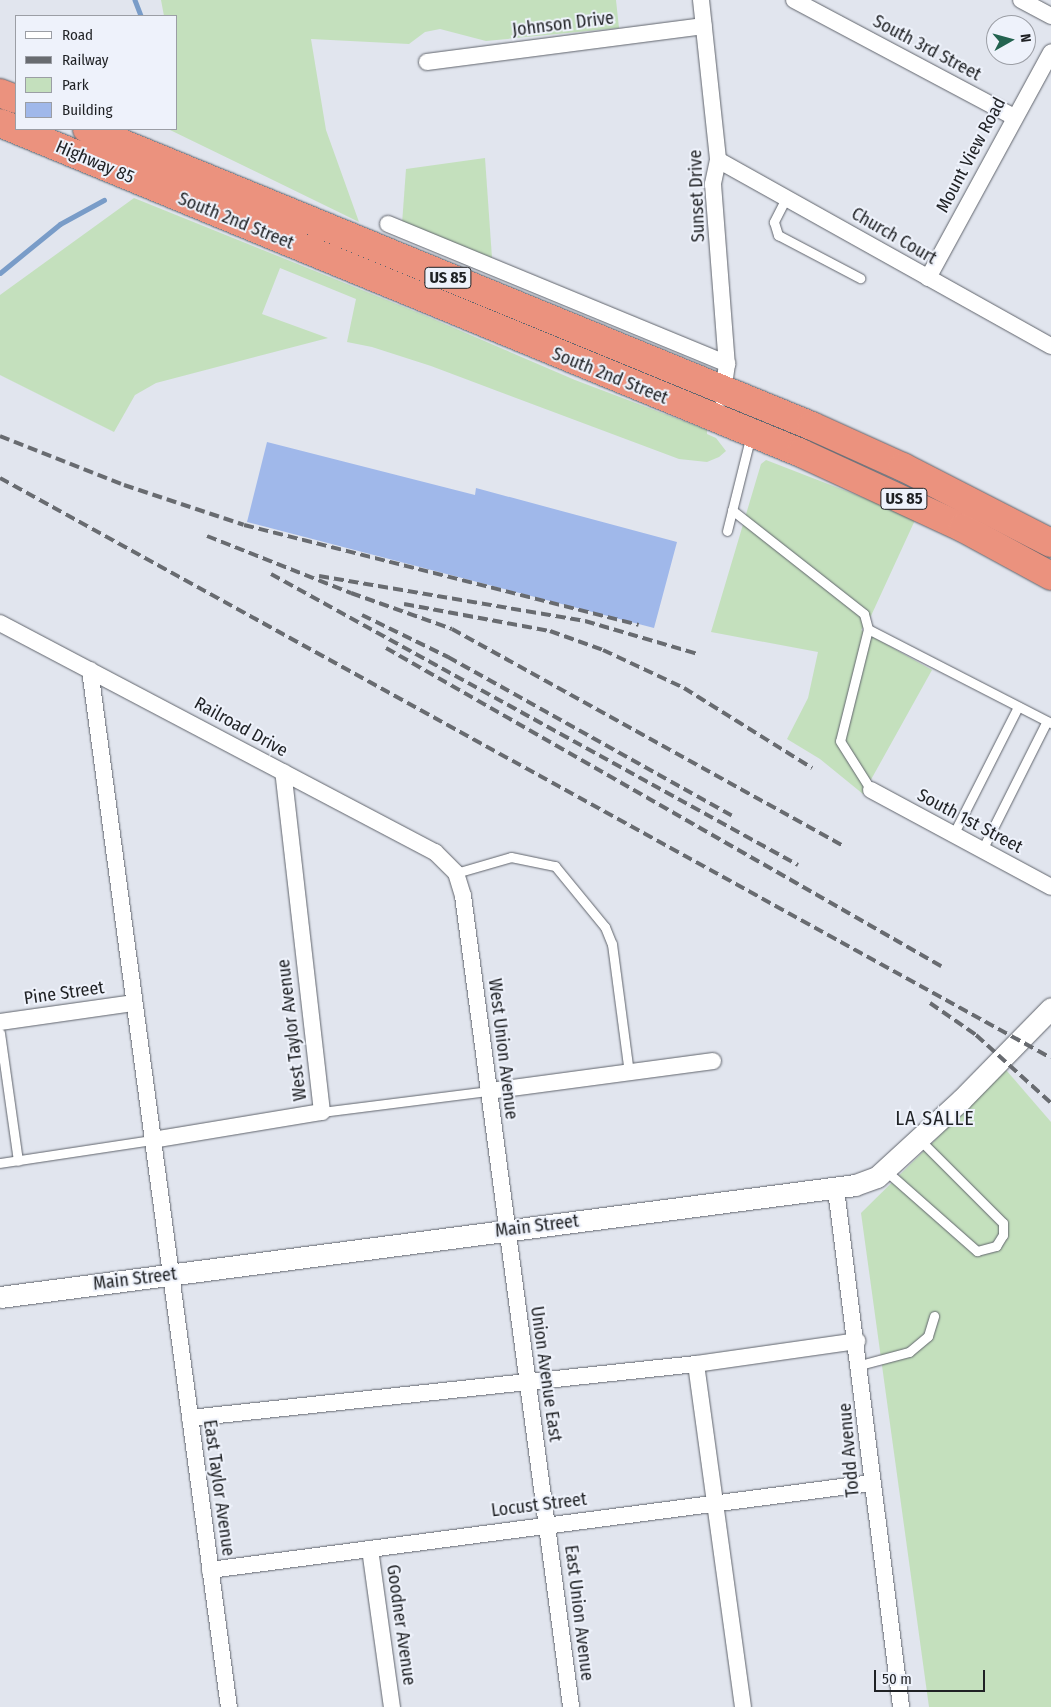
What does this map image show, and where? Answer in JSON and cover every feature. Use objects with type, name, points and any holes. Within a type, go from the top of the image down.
[{"type":"highway","points":[[0,93],[15,99]]},
{"type":"highway","name":"Highway 85","points":[[0,123],[15,129]]},
{"type":"highway","name":"Highway 85","points":[[17,130],[162,190]]},
{"type":"highway","name":"Highway 85","points":[[90,130],[173,164]]},
{"type":"highway","name":"South 2nd Street","points":[[173,164],[724,392],[756,419],[891,493],[1051,576]]},
{"type":"highway","name":"South 2nd Street","points":[[162,190],[715,419],[756,419],[904,467],[1051,543]]},
{"type":"street","name":"Sunset Drive","points":[[701,0],[718,160],[713,184],[727,364],[724,392],[715,419]]},
{"type":"street","name":"South 3rd Street","points":[[794,0],[1014,117]]},
{"type":"street","points":[[1021,0],[1051,16]]},
{"type":"street","name":"Johnson Drive","points":[[427,62],[704,26]]},
{"type":"street","name":"Mount View Road","points":[[928,278],[1051,52]]},
{"type":"street","name":"Church Court","points":[[718,160],[1051,346]]},
{"type":"street","points":[[388,224],[727,364]]},
{"type":"street","name":"Railroad Drive","points":[[0,623],[435,852],[456,873]]},
{"type":"street","points":[[90,670],[170,1274]]},
{"type":"street","name":"West Taylor Avenue","points":[[152,1140],[322,1112],[283,772]]},
{"type":"street","name":"South 1st Street","points":[[871,790],[1051,887]]},
{"type":"street","name":"West Union Avenue","points":[[456,873],[463,896],[506,1230]]},
{"type":"street","name":"Pine Street","points":[[0,1022],[134,1004]]},
{"type":"street","name":"Main Street","points":[[0,1296],[506,1230],[836,1190],[877,1177],[919,1139],[1051,1008]]},
{"type":"street","points":[[489,1091],[714,1061]]},
{"type":"street","name":"Todd Avenue","points":[[836,1190],[857,1341],[872,1483],[902,1707]]},
{"type":"street","name":"Union Avenue East","points":[[506,1230],[548,1524]]},
{"type":"street","name":"East Taylor Avenue","points":[[170,1274],[229,1707]]},
{"type":"street","points":[[190,1418],[526,1380],[696,1364],[857,1341]]},
{"type":"street","points":[[696,1364],[744,1707]]},
{"type":"street","name":"Locust Street","points":[[210,1570],[548,1524],[872,1483]]},
{"type":"street","name":"East Union Avenue","points":[[548,1524],[571,1707]]},
{"type":"street","name":"Goodner Avenue","points":[[370,1549],[392,1707]]},
{"type":"lane","points":[[786,198],[774,222],[778,235],[860,278]]},
{"type":"lane","points":[[727,531],[756,419]]},
{"type":"lane","points":[[732,510],[864,614],[868,629],[840,741],[871,790]]},
{"type":"lane","points":[[868,629],[950,668],[1018,707],[1049,722],[1030,755],[982,850]]},
{"type":"lane","points":[[953,835],[1018,707]]},
{"type":"lane","points":[[456,873],[511,857],[555,866],[605,927],[612,944],[629,1073]]},
{"type":"lane","points":[[0,1033],[18,1160]]},
{"type":"lane","points":[[322,1112],[489,1091]]},
{"type":"lane","points":[[885,1170],[977,1251],[996,1246],[1004,1235],[1003,1223],[919,1139]]},
{"type":"lane","points":[[0,1163],[152,1140]]},
{"type":"lane","points":[[860,1366],[909,1352],[928,1336],[934,1316]]},
{"type":"green space","points":[[161,0],[616,0],[619,28],[486,41],[440,29],[425,32],[409,44],[311,39],[326,130],[359,222],[170,130],[178,130],[178,15],[164,15]]},
{"type":"green space","points":[[485,158],[492,258],[402,224],[406,169]]},
{"type":"green space","points":[[134,198],[424,315],[575,380],[707,430],[707,434],[716,438],[726,451],[719,457],[707,462],[679,459],[431,366],[372,347],[347,342],[356,299],[280,268],[262,314],[328,338],[156,383],[135,395],[114,432],[0,375],[0,295]]},
{"type":"green space","points":[[766,460],[916,518],[870,618],[861,630],[932,670],[863,794],[820,759],[787,739],[808,698],[818,652],[711,632],[761,464]]},
{"type":"green space","points":[[1006,1070],[1051,1122],[1051,1707],[929,1707],[861,1213]]},
{"type":"building","points":[[267,442],[475,495],[476,488],[677,542],[654,628],[247,522]]},
{"type":"waterway","points":[[135,0],[141,15]]},
{"type":"waterway","points":[[0,273],[60,224],[104,200]]},
{"type":"railway","points":[[0,436],[124,485],[244,525],[639,625]]},
{"type":"railway","points":[[0,478],[1051,1058]]},
{"type":"railway","points":[[207,536],[351,593],[452,629],[843,846]]},
{"type":"railway","points":[[271,574],[798,865]]},
{"type":"railway","points":[[319,576],[585,621],[698,654]]},
{"type":"railway","points":[[404,604],[550,631],[603,650],[684,688],[812,768]]},
{"type":"railway","points":[[362,615],[448,657],[732,816]]},
{"type":"railway","points":[[386,648],[941,966]]},
{"type":"railway","points":[[930,1003],[976,1035],[1051,1103]]},
{"type":"district","name":"LA SALLE","points":[[935,1118]]}]
